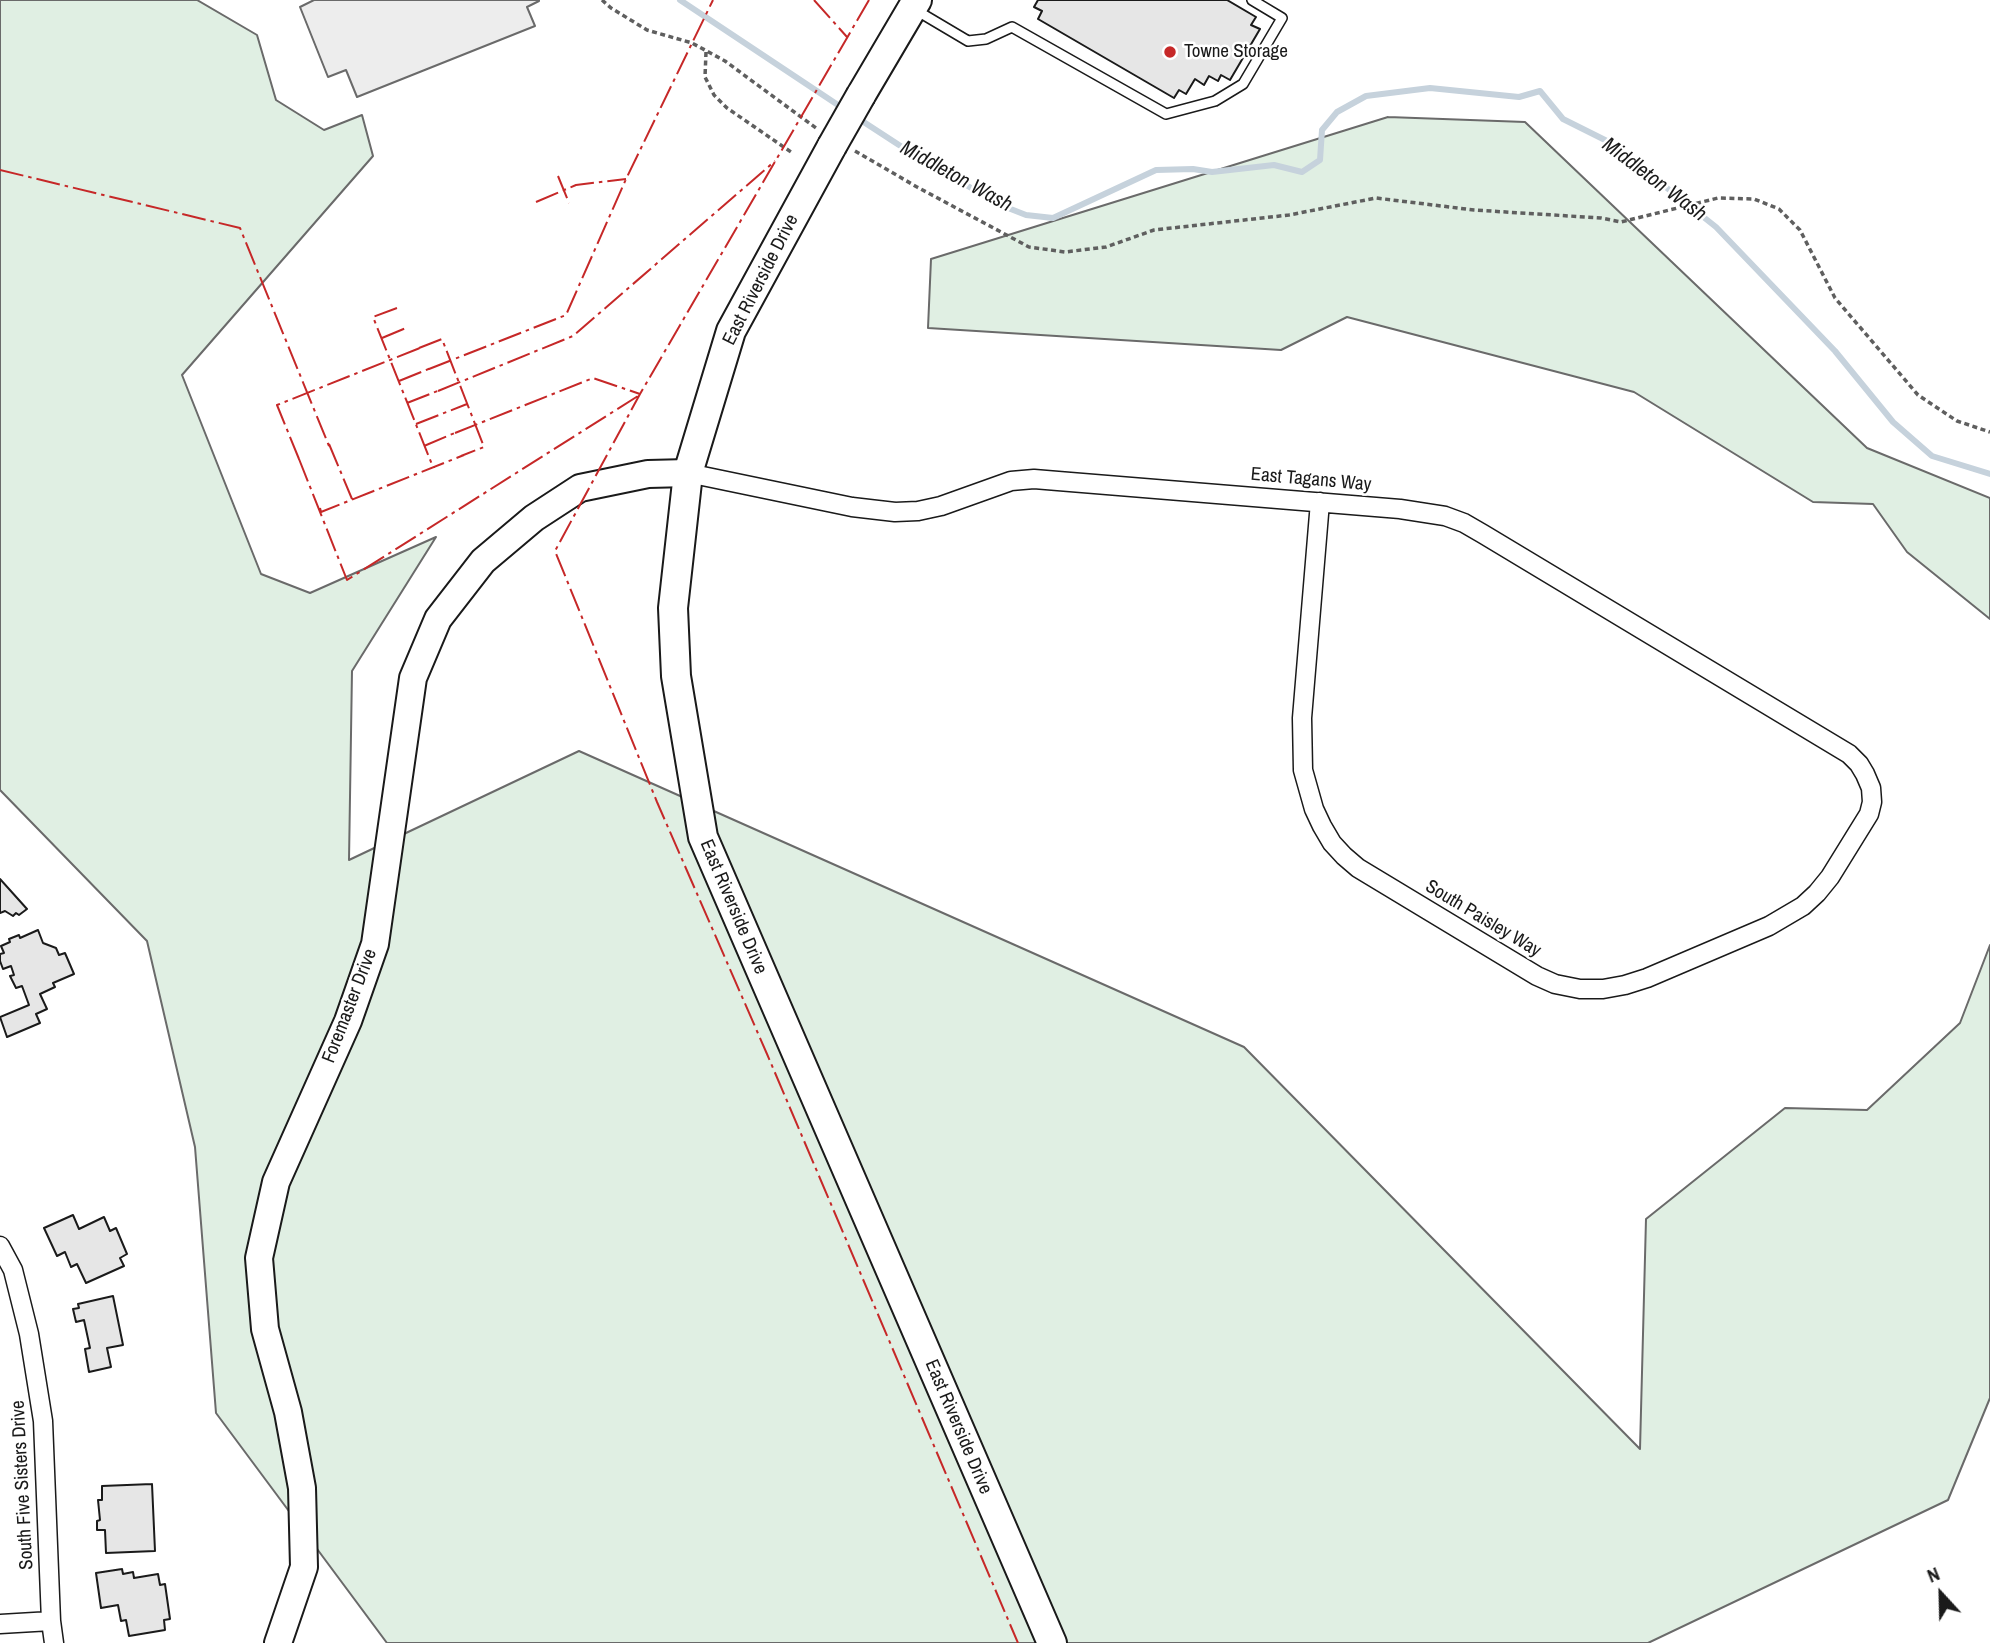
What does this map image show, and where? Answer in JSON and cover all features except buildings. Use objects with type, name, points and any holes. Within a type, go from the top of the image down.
[{"type":"main road","name":"East Riverside Drive","points":[[910,3],[732,331],[688,473],[673,608],[676,676],[702,837],[1052,1643]]},
{"type":"main road","name":"Foremaster Drive","points":[[278,1643],[304,1567],[302,1488],[288,1412],[265,1329],[259,1258],[276,1182],[348,1021],[375,944],[413,678],[438,619],[482,561],[534,518],[580,488],[648,474],[688,473]]},
{"type":"street","name":"East Tagans Way","points":[[688,473],[852,507],[895,512],[941,506],[1011,481],[1034,479],[1320,502],[1445,516],[1464,523],[1849,754],[1865,774]]},
{"type":"street","name":"South Paisley Way","points":[[1320,502],[1301,747],[1303,770],[1314,809],[1332,843],[1359,868],[1537,976],[1555,984],[1580,989],[1625,985],[1708,952],[1788,915],[1817,893],[1830,877],[1869,814],[1871,788],[1865,774]]},
{"type":"street","name":"South Five Sisters Drive","points":[[0,1246],[6,1273],[29,1334],[43,1421],[54,1643]]},
{"type":"street","points":[[0,1625],[51,1621]]},
{"type":"lane","points":[[910,3],[968,41],[986,38],[1012,27],[1166,114],[1214,101],[1243,84],[1282,18],[1252,0]]},
{"type":"path","points":[[602,0],[647,30],[692,43],[725,61],[836,143],[1029,247],[1065,252],[1106,247],[1154,230],[1289,215],[1376,198],[1474,210],[1601,218],[1621,222],[1718,198],[1754,199],[1779,209],[1800,230],[1835,298],[1918,395],[1957,421],[1990,432]]},
{"type":"path","points":[[706,52],[705,77],[714,95],[727,108],[791,152]]},
{"type":"green space","points":[[0,0],[197,0],[257,35],[276,100],[324,130],[362,115],[373,156],[182,375],[261,574],[310,593],[436,537],[352,671],[349,860],[579,751],[1244,1047],[1640,1449],[1646,1219],[1785,1108],[1867,1110],[1960,1023],[1990,945],[1990,1398],[1948,1500],[1648,1643],[387,1643],[216,1413],[195,1147],[147,941],[0,790]]},
{"type":"green space","points":[[1388,117],[1525,122],[1867,448],[1990,498],[1990,619],[1907,552],[1873,504],[1813,502],[1634,392],[1347,317],[1281,350],[928,328],[931,259]]},
{"type":"shaded area","points":[[314,0],[539,1],[527,7],[535,26],[357,97],[346,70],[328,77],[300,7]]},
{"type":"waterway","name":"Middleton Wash","points":[[680,0],[844,109]]},
{"type":"waterway","name":"Middleton Wash","points":[[856,117],[998,204],[1026,215],[1053,218],[1156,170],[1193,169],[1212,172],[1274,165],[1302,172],[1320,160],[1322,130],[1337,112],[1366,96],[1430,88],[1519,97],[1540,91],[1563,119],[1609,142],[1716,227],[1835,351],[1893,422],[1932,456],[1990,474]]},
{"type":"power","points":[[429,369],[566,315],[626,179],[713,0]]},
{"type":"power","points":[[814,0],[847,37]]},
{"type":"power","points":[[869,0],[640,394],[555,551],[657,802],[1018,1643]]},
{"type":"power","points":[[438,391],[573,336],[775,161]]},
{"type":"power","points":[[0,170],[240,228],[329,446]]},
{"type":"power","points":[[558,176],[569,203]]},
{"type":"power","points":[[536,202],[576,185],[626,179]]},
{"type":"power","points":[[397,308],[373,317],[435,467]]},
{"type":"power","points":[[382,338],[406,328]]},
{"type":"power","points":[[419,348],[442,339],[484,447],[461,456]]},
{"type":"power","points":[[299,459],[277,405],[420,348]]},
{"type":"power","points":[[399,381],[431,368]]},
{"type":"power","points":[[455,433],[593,378],[640,394]]},
{"type":"power","points":[[407,403],[440,390]]},
{"type":"power","points":[[299,459],[347,580],[638,396]]},
{"type":"power","points":[[416,424],[467,404]]},
{"type":"power","points":[[424,446],[457,432]]},
{"type":"power","points":[[329,444],[352,499]]},
{"type":"power","points":[[320,508],[321,512],[464,455]]},
{"type":"place","name":"Towne Storage","points":[[1170,52]]}]
